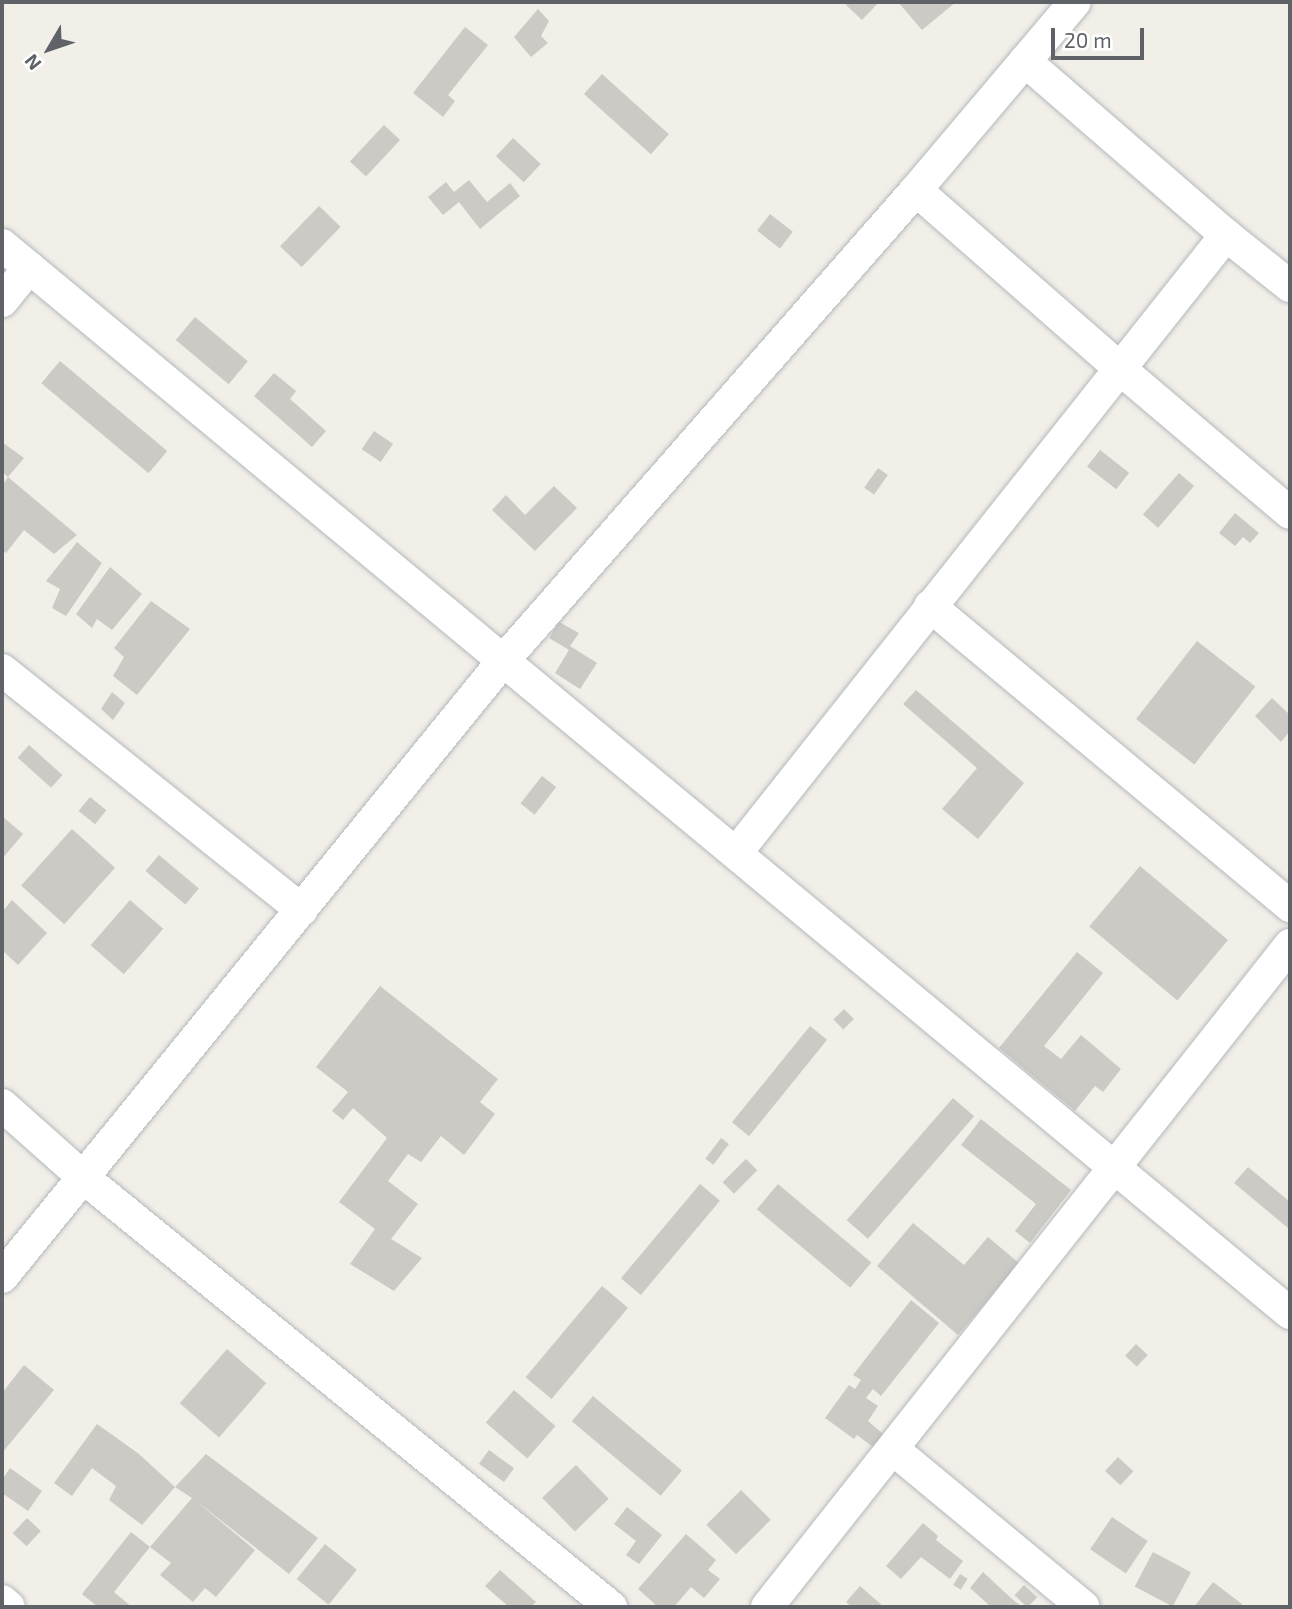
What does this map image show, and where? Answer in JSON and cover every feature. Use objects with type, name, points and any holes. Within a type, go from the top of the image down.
[{"type":"street","points":[[2,1278],[502,661],[916,190],[1075,2]]},
{"type":"street","points":[[1024,61],[1226,235],[1290,286]]},
{"type":"street","points":[[916,190],[1290,513]]},
{"type":"street","points":[[736,853],[1226,235]]},
{"type":"street","points":[[2,246],[1290,1313]]},
{"type":"street","points":[[2,301],[29,268]]},
{"type":"street","points":[[930,606],[1290,906]]},
{"type":"street","points":[[2,670],[302,909]]},
{"type":"street","points":[[767,1607],[894,1450],[1290,945]]},
{"type":"street","points":[[2,1105],[85,1178],[611,1607]]},
{"type":"street","points":[[894,1450],[1084,1607]]},
{"type":"street","points":[[2,1601],[9,1607]]},
{"type":"building","points":[[850,2],[879,2],[862,20],[846,5]]},
{"type":"building","points":[[898,2],[956,2],[922,30]]},
{"type":"building","points":[[538,9],[549,21],[541,36],[548,43],[531,57],[514,37]]},
{"type":"building","points":[[465,27],[488,45],[448,95],[455,101],[443,117],[413,93]]},
{"type":"building","points":[[602,74],[669,134],[651,154],[584,94]]},
{"type":"building","points":[[384,125],[400,140],[366,177],[350,162]]},
{"type":"building","points":[[513,138],[541,164],[524,182],[496,156]]},
{"type":"building","points":[[469,180],[487,202],[510,183],[520,196],[480,229],[459,202],[443,215],[428,197],[446,182],[454,192]]},
{"type":"building","points":[[319,206],[341,227],[302,267],[280,246]]},
{"type":"building","points":[[770,214],[793,232],[780,248],[757,231]]},
{"type":"building","points":[[195,317],[248,361],[229,384],[176,340]]},
{"type":"building","points":[[60,361],[167,451],[149,473],[41,383]]},
{"type":"building","points":[[274,373],[296,391],[290,399],[326,431],[312,447],[254,396]]},
{"type":"building","points":[[374,431],[393,444],[381,462],[362,449]]},
{"type":"building","points":[[2,442],[24,458],[8,477],[2,472]]},
{"type":"building","points":[[1100,450],[1129,473],[1116,489],[1087,467]]},
{"type":"building","points":[[878,468],[888,475],[874,495],[864,488]]},
{"type":"building","points":[[1179,473],[1194,486],[1158,528],[1143,515]]},
{"type":"building","points":[[8,477],[77,535],[54,554],[24,530],[6,553],[2,550],[2,486]]},
{"type":"building","points":[[554,486],[577,508],[535,551],[492,510],[506,495],[525,515]]},
{"type":"building","points":[[1235,513],[1259,533],[1250,543],[1243,537],[1235,546],[1219,533]]},
{"type":"building","points":[[77,542],[102,563],[66,616],[52,608],[60,589],[46,581]]},
{"type":"building","points":[[110,567],[142,594],[112,630],[97,619],[92,628],[76,614]]},
{"type":"building","points":[[151,601],[190,629],[137,695],[113,676],[124,657],[114,648]]},
{"type":"building","points":[[559,622],[579,633],[570,646],[597,663],[580,689],[555,673],[569,650],[549,638]]},
{"type":"building","points":[[1197,641],[1255,687],[1194,765],[1136,719]]},
{"type":"building","points":[[916,690],[1024,783],[978,839],[942,809],[977,768],[903,704]]},
{"type":"building","points":[[112,692],[125,703],[113,720],[101,709]]},
{"type":"building","points":[[1272,698],[1290,715],[1290,731],[1281,742],[1255,716]]},
{"type":"building","points":[[29,745],[62,775],[51,788],[18,758]]},
{"type":"building","points":[[542,776],[556,787],[535,815],[520,804]]},
{"type":"building","points":[[90,797],[106,810],[95,824],[79,811]]},
{"type":"building","points":[[2,816],[23,834],[2,859]]},
{"type":"building","points":[[72,829],[115,868],[64,924],[21,885]]},
{"type":"building","points":[[159,855],[199,888],[185,905],[146,871]]},
{"type":"building","points":[[1140,866],[1228,940],[1177,1000],[1089,927]]},
{"type":"building","points":[[12,900],[47,933],[18,965],[2,950],[2,912]]},
{"type":"building","points":[[130,900],[163,929],[124,974],[91,945]]},
{"type":"building","points":[[1077,952],[1103,973],[1044,1046],[1061,1059],[1081,1035],[1121,1069],[1103,1092],[1095,1086],[1075,1111],[999,1048]]},
{"type":"building","points":[[380,986],[498,1079],[480,1102],[495,1114],[464,1155],[441,1136],[421,1162],[408,1154],[388,1181],[418,1204],[391,1239],[422,1258],[394,1291],[350,1264],[375,1229],[339,1202],[387,1138],[353,1108],[343,1120],[332,1111],[348,1092],[316,1067]]},
{"type":"building","points":[[844,1009],[854,1019],[843,1030],[833,1020]]},
{"type":"building","points":[[810,1026],[827,1040],[749,1136],[732,1122]]},
{"type":"building","points":[[953,1098],[974,1116],[868,1239],[847,1220]]},
{"type":"building","points":[[981,1119],[1071,1190],[1030,1243],[1015,1231],[1036,1204],[961,1145]]},
{"type":"building","points":[[721,1138],[729,1144],[713,1165],[705,1159]]},
{"type":"building","points":[[746,1159],[757,1170],[734,1194],[723,1182]]},
{"type":"building","points":[[1248,1167],[1290,1202],[1288,1228],[1234,1183]]},
{"type":"building","points":[[700,1184],[720,1201],[641,1295],[621,1278]]},
{"type":"building","points":[[778,1184],[871,1262],[850,1288],[757,1209]]},
{"type":"building","points":[[913,1223],[964,1265],[988,1237],[1019,1263],[958,1335],[877,1266]]},
{"type":"building","points":[[602,1286],[628,1308],[552,1399],[526,1377]]},
{"type":"building","points":[[911,1300],[939,1323],[881,1396],[873,1389],[866,1398],[878,1406],[868,1421],[883,1434],[873,1447],[857,1435],[854,1439],[825,1418],[849,1385],[855,1389],[861,1380],[853,1375]]},
{"type":"building","points":[[1136,1344],[1148,1355],[1137,1367],[1125,1356]]},
{"type":"building","points":[[227,1349],[266,1383],[219,1437],[180,1403]]},
{"type":"building","points":[[24,1365],[54,1390],[2,1453],[2,1393]]},
{"type":"building","points":[[514,1390],[556,1426],[527,1459],[486,1422]]},
{"type":"building","points":[[593,1396],[682,1471],[661,1496],[572,1421]]},
{"type":"building","points":[[97,1424],[139,1454],[175,1487],[142,1525],[109,1500],[116,1486],[92,1468],[72,1496],[54,1483]]},
{"type":"building","points":[[489,1450],[514,1468],[504,1482],[479,1464]]},
{"type":"building","points":[[206,1454],[318,1538],[289,1574],[195,1500],[255,1550],[216,1597],[205,1588],[193,1602],[160,1575],[171,1563],[150,1547],[192,1498],[175,1487]]},
{"type":"building","points":[[1118,1457],[1133,1471],[1120,1485],[1105,1471]]},
{"type":"building","points":[[576,1465],[609,1499],[575,1531],[542,1498]]},
{"type":"building","points":[[10,1468],[42,1491],[28,1511],[2,1493],[2,1480]]},
{"type":"building","points":[[741,1490],[771,1520],[736,1554],[706,1525]]},
{"type":"building","points":[[627,1507],[662,1535],[639,1564],[626,1555],[636,1541],[614,1524]]},
{"type":"building","points":[[1112,1517],[1148,1541],[1126,1573],[1090,1549]]},
{"type":"building","points":[[27,1518],[41,1531],[27,1546],[13,1533]]},
{"type":"building","points":[[923,1523],[938,1536],[936,1540],[963,1561],[950,1579],[921,1557],[901,1579],[886,1566]]},
{"type":"building","points":[[131,1532],[150,1547],[114,1592],[132,1607],[98,1607],[82,1594]]},
{"type":"building","points":[[686,1534],[716,1560],[708,1570],[720,1579],[704,1598],[691,1587],[674,1607],[658,1607],[638,1589]]},
{"type":"building","points":[[325,1544],[357,1570],[329,1605],[297,1579]]},
{"type":"building","points":[[1153,1552],[1191,1572],[1173,1607],[1135,1586]]},
{"type":"building","points":[[500,1570],[536,1602],[531,1607],[509,1607],[485,1586]]},
{"type":"building","points":[[983,1572],[1022,1607],[991,1607],[970,1588]]},
{"type":"building","points":[[960,1574],[968,1579],[961,1590],[953,1585]]},
{"type":"building","points":[[1213,1582],[1242,1604],[1240,1607],[1194,1607]]},
{"type":"building","points":[[1024,1585],[1037,1597],[1027,1607],[1014,1595]]},
{"type":"building","points":[[860,1586],[884,1607],[852,1607],[846,1602]]}]
